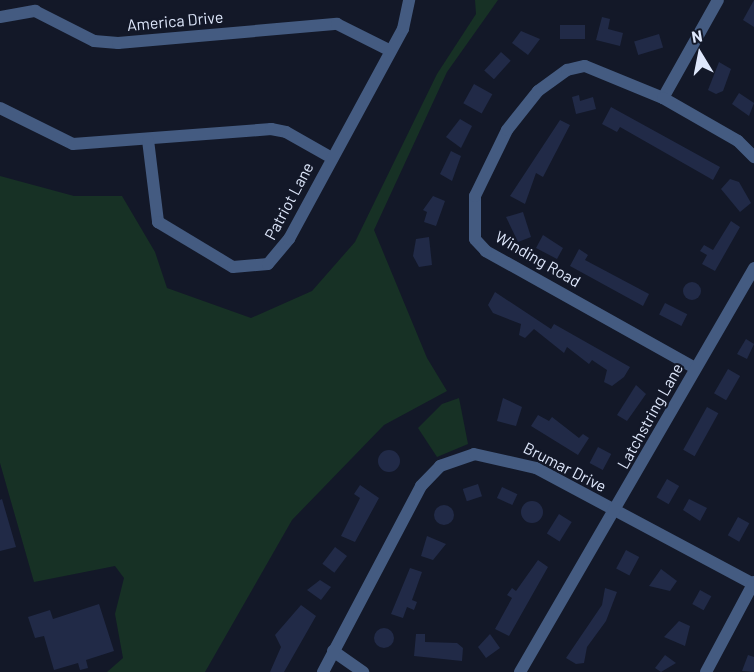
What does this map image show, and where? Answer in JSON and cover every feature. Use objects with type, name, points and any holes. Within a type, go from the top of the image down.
[{"type":"street","name":"Patriot Lane","points":[[148,140],[158,222],[233,267],[268,264],[279,254],[391,51],[410,11],[409,0]]},
{"type":"street","points":[[663,98],[718,0]]},
{"type":"street","name":"America Drive","points":[[0,17],[34,11],[94,41],[118,43],[337,24],[391,51]]},
{"type":"street","name":"Winding Road","points":[[695,368],[486,251],[473,227],[483,170],[507,130],[556,77],[576,68],[596,68],[663,98],[738,141],[754,157]]},
{"type":"street","points":[[0,108],[73,144],[270,129],[286,132],[332,158]]},
{"type":"street","name":"Latchstring Lane","points":[[519,672],[616,512],[695,368],[754,268]]},
{"type":"street","name":"Brumar Drive","points":[[322,672],[421,486],[440,466],[474,454],[497,455],[536,468],[753,583]]},
{"type":"street","points":[[706,672],[753,583]]},
{"type":"street","points":[[333,651],[363,672]]},
{"type":"green space","points":[[475,0],[498,0],[447,72],[374,230],[427,358],[447,391],[384,425],[292,520],[205,672],[107,672],[123,658],[115,614],[124,578],[115,566],[34,582],[0,463],[0,176],[74,196],[122,196],[155,252],[167,288],[251,318],[312,291],[355,242],[437,74],[476,14]]},
{"type":"green space","points":[[459,398],[468,444],[437,457],[418,428],[442,404]]},
{"type":"building","points":[[754,0],[754,27],[743,20]]},
{"type":"building","points":[[602,17],[610,19],[608,29],[623,33],[620,46],[596,40]]},
{"type":"building","points":[[560,25],[585,25],[585,39],[560,39]]},
{"type":"building","points":[[521,31],[540,39],[528,55],[512,43]]},
{"type":"building","points":[[659,34],[663,47],[638,55],[634,42]]},
{"type":"building","points":[[501,52],[511,61],[494,79],[484,71]]},
{"type":"building","points":[[719,62],[731,69],[723,91],[716,94],[708,90]]},
{"type":"building","points":[[474,84],[492,94],[482,113],[463,103]]},
{"type":"building","points":[[739,93],[754,103],[749,116],[732,104]]},
{"type":"building","points":[[579,95],[580,101],[593,97],[596,109],[576,114],[572,97]]},
{"type":"building","points":[[611,107],[720,167],[713,180],[620,127],[617,132],[602,124]]},
{"type":"building","points":[[460,119],[472,126],[461,148],[446,137]]},
{"type":"building","points":[[560,120],[570,125],[543,177],[536,173],[525,204],[510,196]]},
{"type":"building","points":[[451,151],[461,156],[452,181],[440,174]]},
{"type":"building","points":[[730,179],[739,182],[751,203],[740,212],[721,189]]},
{"type":"building","points":[[433,196],[445,201],[436,226],[424,222],[427,212],[423,210]]},
{"type":"building","points":[[523,212],[531,237],[518,242],[506,217]]},
{"type":"building","points":[[731,221],[740,227],[715,271],[702,264],[707,255],[700,251],[704,245],[713,250]]},
{"type":"building","points":[[543,235],[563,248],[557,259],[536,248]]},
{"type":"building","points":[[429,237],[432,265],[419,267],[413,256],[416,239]]},
{"type":"building","points":[[579,249],[588,255],[585,260],[649,294],[643,306],[570,266]]},
{"type":"building","points":[[692,282],[698,285],[701,291],[698,297],[692,300],[686,297],[683,291],[686,285]]},
{"type":"building","points":[[495,292],[551,329],[554,324],[630,367],[624,377],[612,386],[604,382],[607,370],[592,360],[589,364],[567,347],[564,353],[534,329],[525,338],[519,335],[521,324],[493,313],[488,305]]},
{"type":"building","points":[[665,303],[687,314],[681,326],[659,315]]},
{"type":"building","points":[[746,339],[754,344],[747,359],[737,354]]},
{"type":"building","points":[[728,369],[740,376],[726,400],[714,393]]},
{"type":"building","points":[[636,385],[646,394],[627,421],[617,415]]},
{"type":"building","points":[[503,398],[522,407],[516,426],[497,421]]},
{"type":"building","points":[[707,407],[718,413],[695,456],[683,450]]},
{"type":"building","points":[[538,415],[549,421],[552,417],[579,438],[583,434],[589,438],[578,455],[531,426]]},
{"type":"building","points":[[598,447],[611,454],[603,470],[590,463]]},
{"type":"building","points":[[389,450],[397,453],[400,461],[397,469],[389,472],[381,469],[378,461],[381,453]]},
{"type":"building","points":[[667,479],[679,486],[669,504],[656,497]]},
{"type":"building","points":[[478,484],[482,496],[467,501],[463,489]]},
{"type":"building","points":[[360,485],[379,498],[355,542],[341,536],[360,498],[354,494]]},
{"type":"building","points":[[502,487],[517,494],[512,505],[497,498]]},
{"type":"building","points":[[2,499],[16,547],[0,551],[0,500]]},
{"type":"building","points":[[689,499],[707,508],[700,521],[683,510]]},
{"type":"building","points":[[532,501],[540,504],[543,512],[540,520],[532,523],[524,520],[521,512],[524,504]]},
{"type":"building","points":[[444,505],[451,508],[454,515],[451,522],[444,525],[437,522],[434,515],[437,508]]},
{"type":"building","points":[[559,514],[572,522],[560,541],[547,534]]},
{"type":"building","points":[[738,517],[749,523],[739,542],[728,535]]},
{"type":"building","points":[[427,536],[446,544],[433,560],[421,556]]},
{"type":"building","points":[[335,547],[347,556],[334,573],[322,564]]},
{"type":"building","points":[[626,550],[639,557],[629,576],[616,569]]},
{"type":"building","points":[[538,560],[548,567],[509,636],[495,629],[512,598],[507,595],[512,588],[516,591]]},
{"type":"building","points":[[410,568],[422,572],[412,600],[417,602],[414,610],[407,607],[403,618],[391,614]]},
{"type":"building","points":[[661,569],[677,581],[670,591],[649,586]]},
{"type":"building","points":[[320,580],[331,587],[321,600],[307,590]]},
{"type":"building","points":[[605,588],[617,592],[606,621],[587,647],[584,663],[576,664],[566,658],[602,605]]},
{"type":"building","points":[[700,590],[711,596],[704,610],[692,604]]},
{"type":"building","points":[[99,604],[114,651],[86,660],[88,668],[80,670],[78,663],[54,670],[44,636],[35,638],[28,617],[50,610],[53,619]]},
{"type":"building","points":[[301,605],[316,616],[284,672],[270,672],[281,647],[275,635]]},
{"type":"building","points":[[679,621],[690,626],[685,646],[664,637]]},
{"type":"building","points":[[384,628],[391,631],[394,638],[391,645],[384,648],[377,645],[374,638],[377,631]]},
{"type":"building","points":[[416,634],[425,634],[425,642],[457,643],[463,648],[462,661],[414,656]]},
{"type":"building","points":[[490,634],[500,648],[486,658],[478,647]]},
{"type":"building","points":[[665,655],[676,663],[661,672],[655,668]]},
{"type":"building","points":[[748,655],[754,657],[754,672],[742,671]]}]
